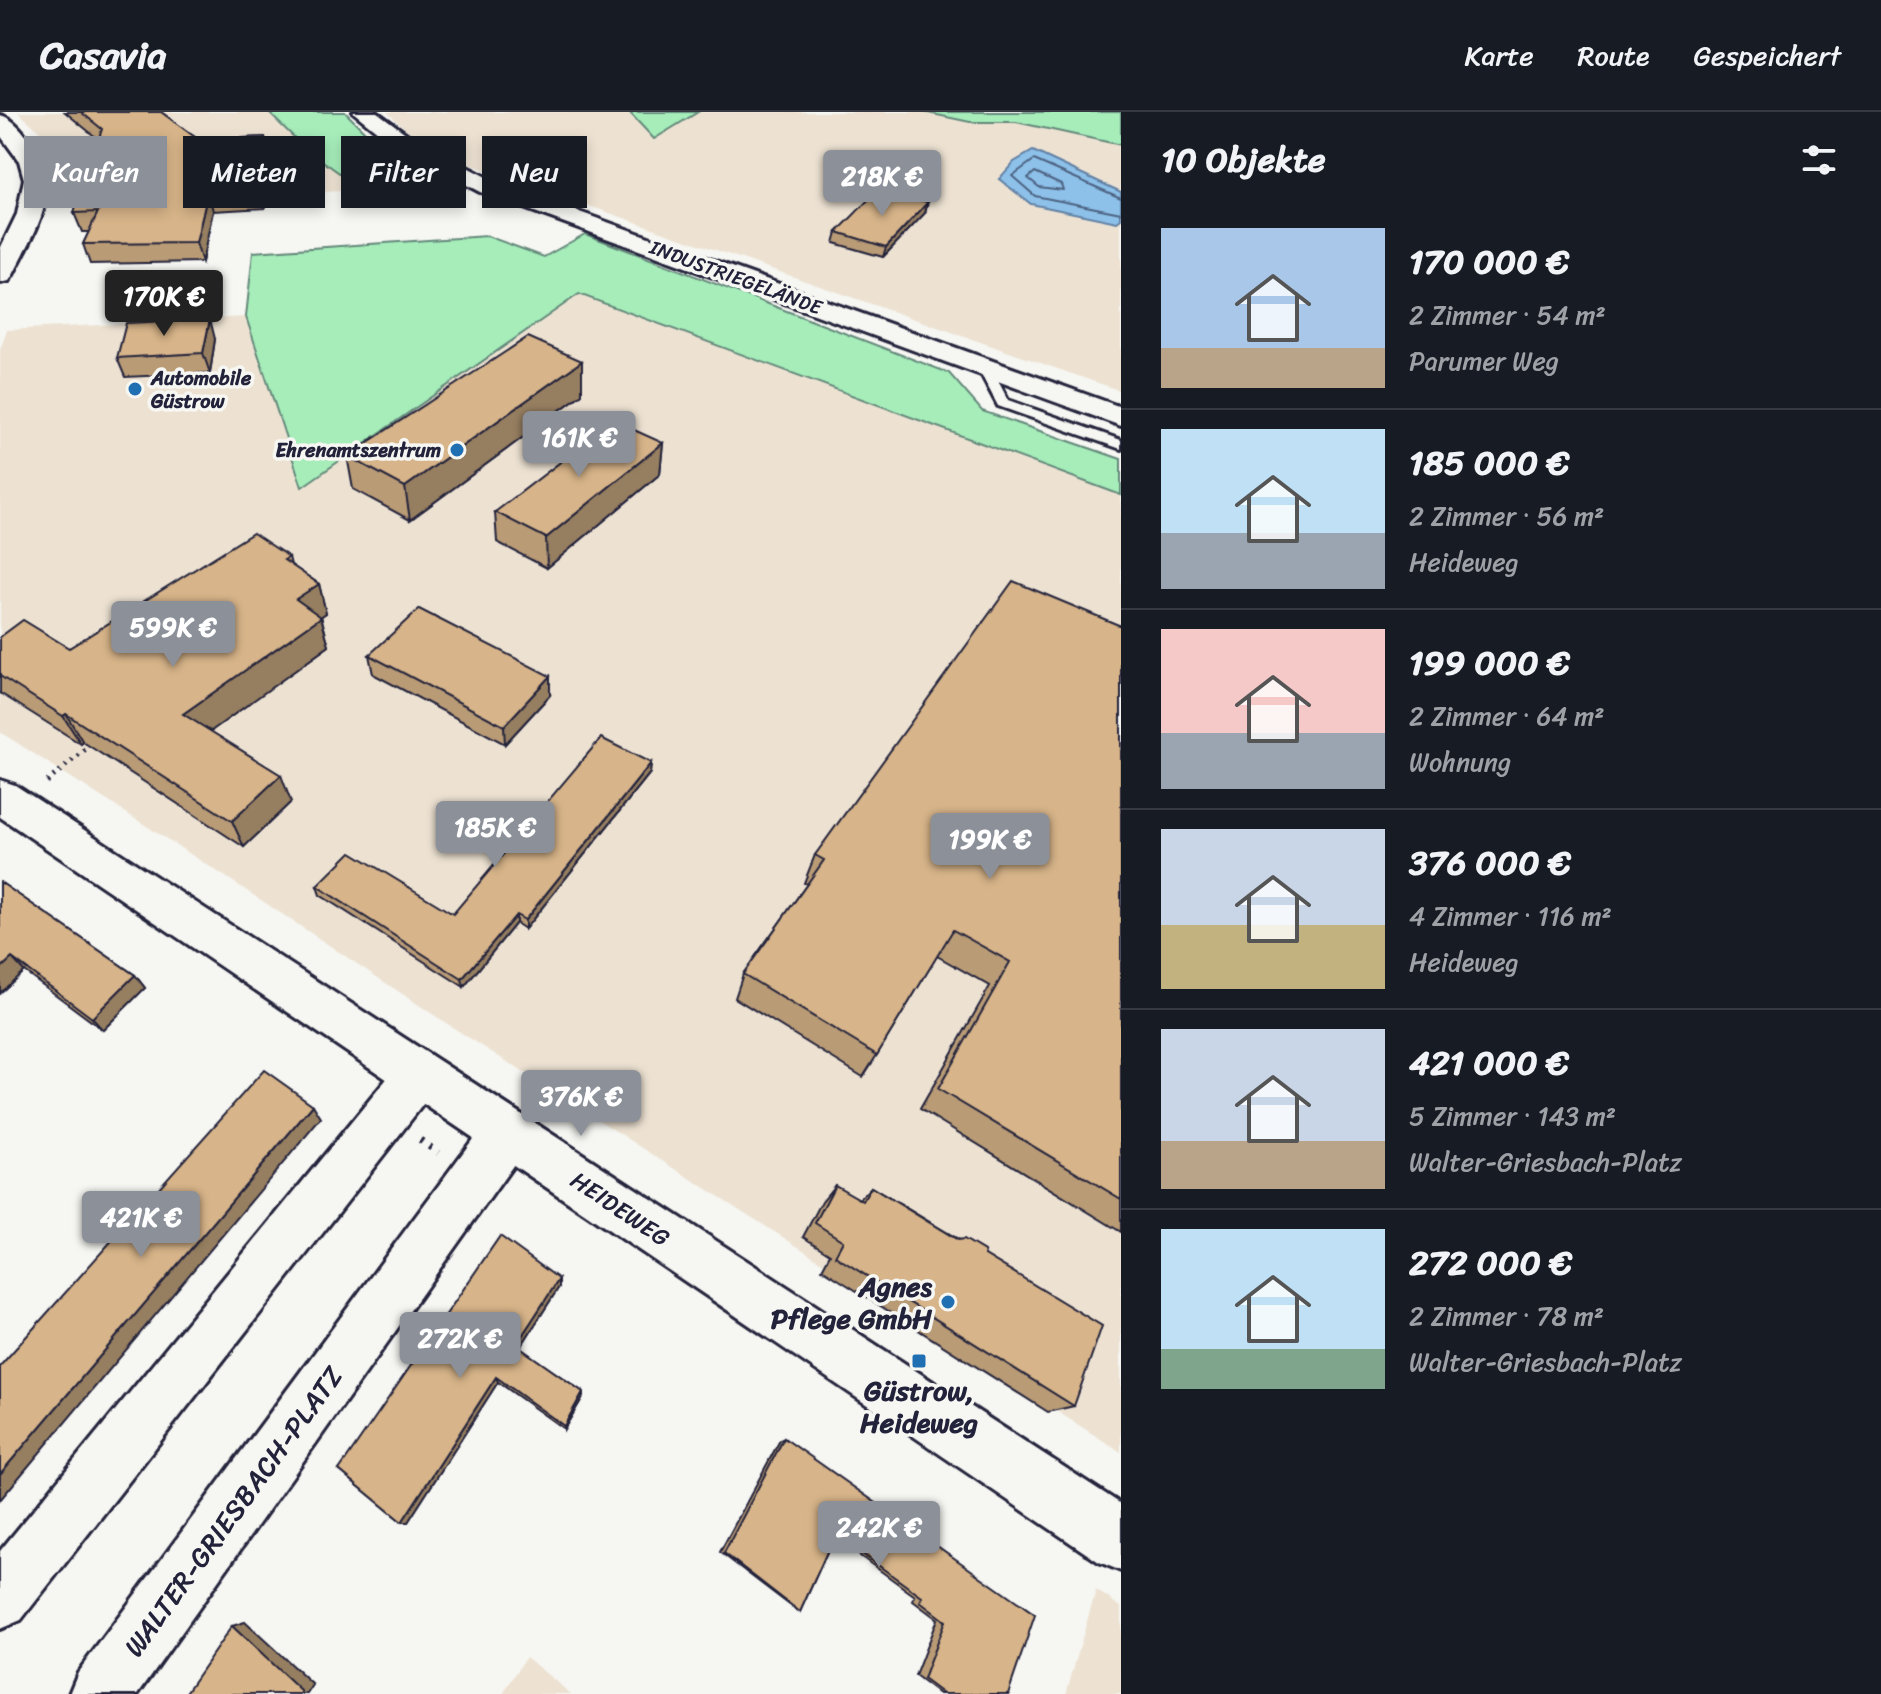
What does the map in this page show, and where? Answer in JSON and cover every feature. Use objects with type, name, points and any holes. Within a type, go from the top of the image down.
[{"type":"street","name":"INDUSTRIEGELÄNDE","points":[[364,112],[381,128],[423,155],[488,187],[1121,417]]},
{"type":"street","points":[[0,122],[28,153],[38,182],[32,209],[0,275]]},
{"type":"street","name":"HEIDEWEG","points":[[20,792],[419,1074],[1121,1540]]},
{"type":"street","points":[[0,1599],[419,1074]]},
{"type":"street","name":"WALTER-GRIESBACH-PLATZ","points":[[100,1694],[507,1133]]},
{"type":"lane","points":[[985,368],[1003,403],[1121,445]]},
{"type":"path","points":[[20,792],[98,739]]},
{"type":"path","points":[[386,1115],[473,1179]]},
{"type":"shaded area","points":[[18,112],[268,112],[293,136],[183,136],[183,200],[167,201],[167,136],[44,135]]},
{"type":"shaded area","points":[[387,112],[629,112],[654,139],[698,112],[923,112],[970,122],[1016,122],[1121,145],[1121,391],[587,205],[587,136],[482,136],[482,168],[466,163],[466,136],[412,135]]},
{"type":"shaded area","points":[[325,163],[341,174],[341,191],[325,192]]},
{"type":"shaded area","points":[[579,294],[1121,495],[1121,1452],[452,1027],[0,732],[0,350],[7,330],[246,317],[302,486]]},
{"type":"shaded area","points":[[1096,1590],[1121,1607],[1121,1694],[1066,1694]]},
{"type":"shaded area","points":[[526,1657],[571,1694],[503,1694]]},
{"type":"green space","points":[[268,112],[345,112],[369,136],[341,136],[341,174],[325,163],[325,136],[293,136]]},
{"type":"green space","points":[[629,112],[698,112],[654,139]]},
{"type":"green space","points":[[923,112],[1121,112],[1121,145],[1016,122],[970,122]]},
{"type":"green space","points":[[585,234],[949,373],[982,411],[1121,459],[1121,495],[579,294],[302,487],[246,317],[253,252],[487,236],[544,257]]},
{"type":"water","points":[[1033,151],[1121,192],[1121,219],[1117,222],[1031,204],[999,179],[1014,162]]},
{"type":"building","points":[[81,112],[161,112],[194,136],[183,136],[183,208],[204,208],[196,243],[83,244],[98,212],[74,213],[76,208],[167,208],[167,136],[100,136],[102,129]]},
{"type":"building","points":[[877,191],[928,202],[886,247],[837,232]]},
{"type":"building","points":[[210,319],[203,353],[117,358],[126,323]]},
{"type":"building","points":[[528,337],[582,361],[405,487],[347,456]]},
{"type":"building","points":[[614,421],[663,443],[546,538],[495,512]]},
{"type":"building","points":[[253,533],[289,557],[284,560],[319,584],[296,599],[321,617],[183,714],[281,775],[232,821],[66,714],[63,716],[0,676],[0,637],[23,620],[69,648]]},
{"type":"building","points":[[1013,581],[1121,626],[1121,1199],[938,1089],[1010,962],[953,930],[877,1055],[743,974],[824,860],[815,855]]},
{"type":"building","points":[[419,609],[550,676],[504,726],[369,655]]},
{"type":"building","points":[[601,738],[651,763],[525,920],[516,915],[462,979],[317,886],[351,852],[453,914]]},
{"type":"building","points":[[0,882],[135,975],[92,1018],[12,958],[0,969]]},
{"type":"building","points":[[264,1070],[313,1105],[0,1474],[0,1366]]},
{"type":"building","name":"Agnes Pflege GmbH","points":[[835,1185],[863,1201],[871,1187],[958,1240],[964,1239],[984,1251],[985,1255],[1102,1326],[1074,1406],[835,1256],[843,1241],[815,1223]]},
{"type":"building","points":[[500,1236],[559,1279],[516,1345],[583,1392],[564,1426],[496,1377],[402,1522],[339,1470]]},
{"type":"building","points":[[784,1438],[1035,1615],[1008,1694],[943,1694],[923,1679],[945,1621],[920,1602],[922,1597],[835,1534],[800,1612],[724,1553]]},
{"type":"building","points":[[232,1626],[302,1692],[301,1694],[185,1694]]},
{"type":"place","name":"Automobile Güstrow","points":[[135,389]]},
{"type":"place","name":"Ehrenamtszentrum","points":[[457,450]]},
{"type":"place","name":"Agnes Pflege GmbH","points":[[948,1302]]},
{"type":"place","name":"Güstrow, Heideweg","points":[[919,1361]]}]
